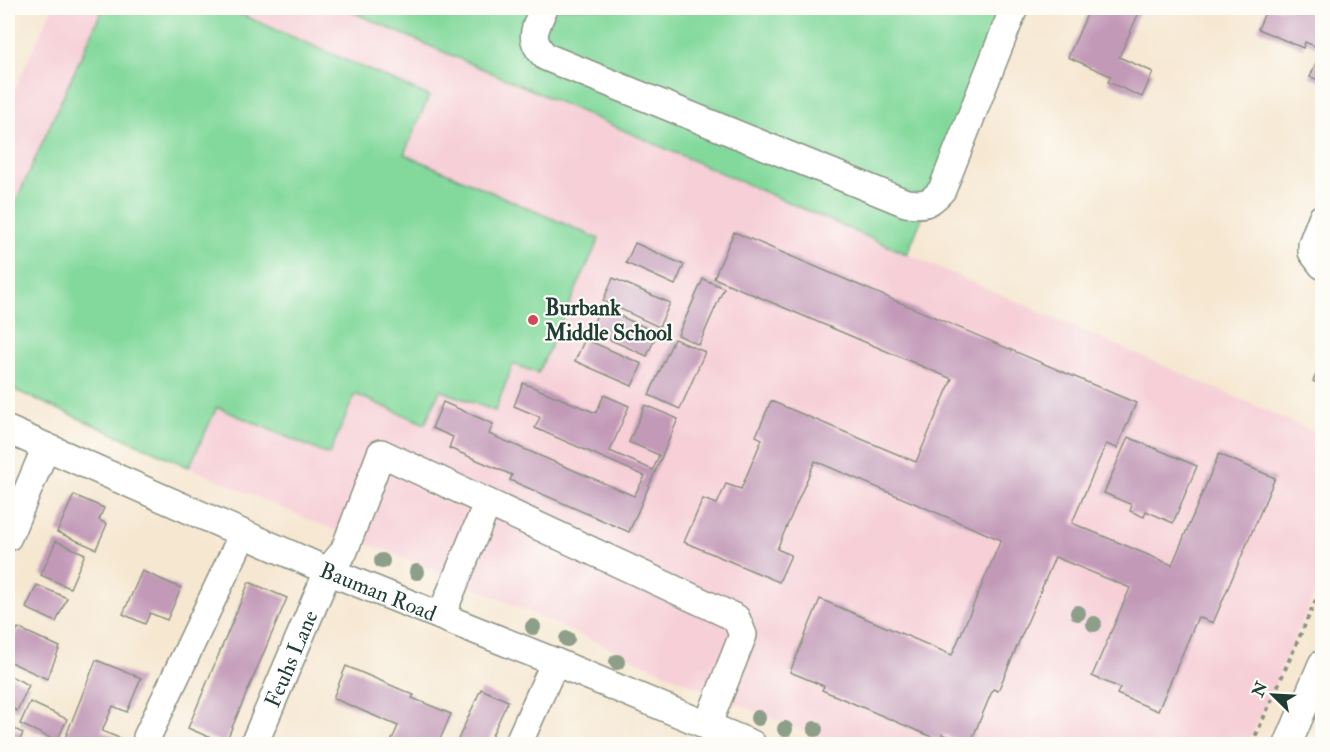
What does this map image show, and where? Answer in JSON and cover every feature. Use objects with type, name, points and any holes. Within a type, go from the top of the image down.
[{"type":"street","points":[[544,8],[533,32],[536,47],[546,57],[906,203],[922,205],[933,200],[942,190],[1014,8]]},
{"type":"street","points":[[1323,218],[1312,244],[1312,252],[1323,265]]},
{"type":"street","name":"Bauman Road","points":[[8,430],[328,571],[555,662],[718,735],[752,744]]},
{"type":"street","points":[[8,537],[46,447]]},
{"type":"street","name":"Feuhs Lane","points":[[254,744],[328,571],[344,551],[381,453],[487,504]]},
{"type":"street","points":[[441,616],[487,504],[736,618],[743,634],[718,735]]},
{"type":"street","points":[[147,737],[243,534]]},
{"type":"street","points":[[518,744],[555,662]]},
{"type":"street","points":[[1288,744],[1323,664]]},
{"type":"path","points":[[1252,744],[1323,586]]},
{"type":"shaded area","name":"Burbank Middle School","points":[[52,8],[343,8],[1322,435],[1322,576],[1248,744],[834,744],[706,691],[457,580],[302,517],[8,387],[8,104]]},
{"type":"green space","points":[[103,8],[226,8],[429,96],[404,154],[599,239],[538,373],[513,364],[495,411],[440,390],[425,424],[355,394],[329,455],[217,407],[189,467],[8,387],[8,219]]},
{"type":"green space","points":[[343,8],[1009,8],[907,254]]},
{"type":"building","points":[[1090,8],[1141,8],[1119,57],[1153,72],[1142,97],[1108,82],[1111,76],[1068,57]]},
{"type":"building","points":[[1267,8],[1309,8],[1318,11],[1317,15],[1322,18],[1322,49],[1305,42],[1303,48],[1258,29]]},
{"type":"building","points":[[1322,49],[1322,81],[1310,77]]},
{"type":"building","points":[[734,232],[1136,403],[1117,448],[1106,444],[1072,523],[1172,565],[1219,454],[1275,478],[1213,623],[1198,617],[1158,711],[1117,694],[1120,688],[1092,676],[1130,588],[1055,557],[998,691],[993,689],[970,744],[942,734],[939,740],[822,690],[824,686],[790,672],[820,599],[952,655],[1001,540],[815,461],[777,549],[791,555],[779,582],[684,542],[703,499],[717,504],[726,484],[741,489],[762,439],[756,436],[771,401],[916,462],[952,379],[714,278]]},
{"type":"building","points":[[635,243],[684,265],[675,285],[626,263]]},
{"type":"building","points":[[613,278],[670,303],[659,327],[603,301]]},
{"type":"building","points":[[703,279],[724,288],[699,345],[678,335]]},
{"type":"building","points":[[600,307],[657,333],[647,356],[590,331]]},
{"type":"building","points":[[585,339],[642,364],[632,386],[575,361]]},
{"type":"building","points":[[674,339],[705,352],[680,409],[649,395]]},
{"type":"building","points":[[1322,361],[1322,385],[1313,381]]},
{"type":"building","points":[[523,383],[596,413],[604,395],[629,406],[610,451],[653,470],[659,455],[629,442],[645,405],[678,419],[629,532],[510,480],[512,475],[449,448],[453,437],[432,428],[443,402],[493,424],[489,434],[634,496],[645,476],[535,428],[540,417],[514,406]]},
{"type":"building","points":[[1128,437],[1197,466],[1173,523],[1146,511],[1144,517],[1130,511],[1132,505],[1104,493]]},
{"type":"building","points":[[74,495],[104,508],[99,520],[107,524],[96,549],[57,532]]},
{"type":"building","points":[[56,541],[85,554],[70,588],[41,575]]},
{"type":"building","points":[[142,571],[181,588],[167,620],[150,613],[145,624],[123,614]]},
{"type":"building","points":[[249,582],[287,598],[225,744],[188,728]]},
{"type":"building","points":[[37,585],[67,598],[56,622],[26,608]]},
{"type":"building","points":[[18,628],[60,647],[47,679],[8,661],[8,652]]},
{"type":"building","points":[[96,660],[141,678],[127,712],[113,706],[102,731],[134,744],[73,744],[64,741]]},
{"type":"building","points":[[346,666],[414,695],[412,698],[451,714],[438,744],[390,744],[398,726],[333,698]]},
{"type":"building","points":[[8,675],[29,685],[17,711],[8,706]]},
{"type":"building","points":[[481,689],[508,701],[488,744],[456,744]]},
{"type":"building","points":[[30,702],[67,719],[57,741],[20,724]]},
{"type":"building","points":[[8,726],[23,733],[18,744],[8,744]]},
{"type":"place","name":"Burbank Middle School","points":[[533,320]]}]
